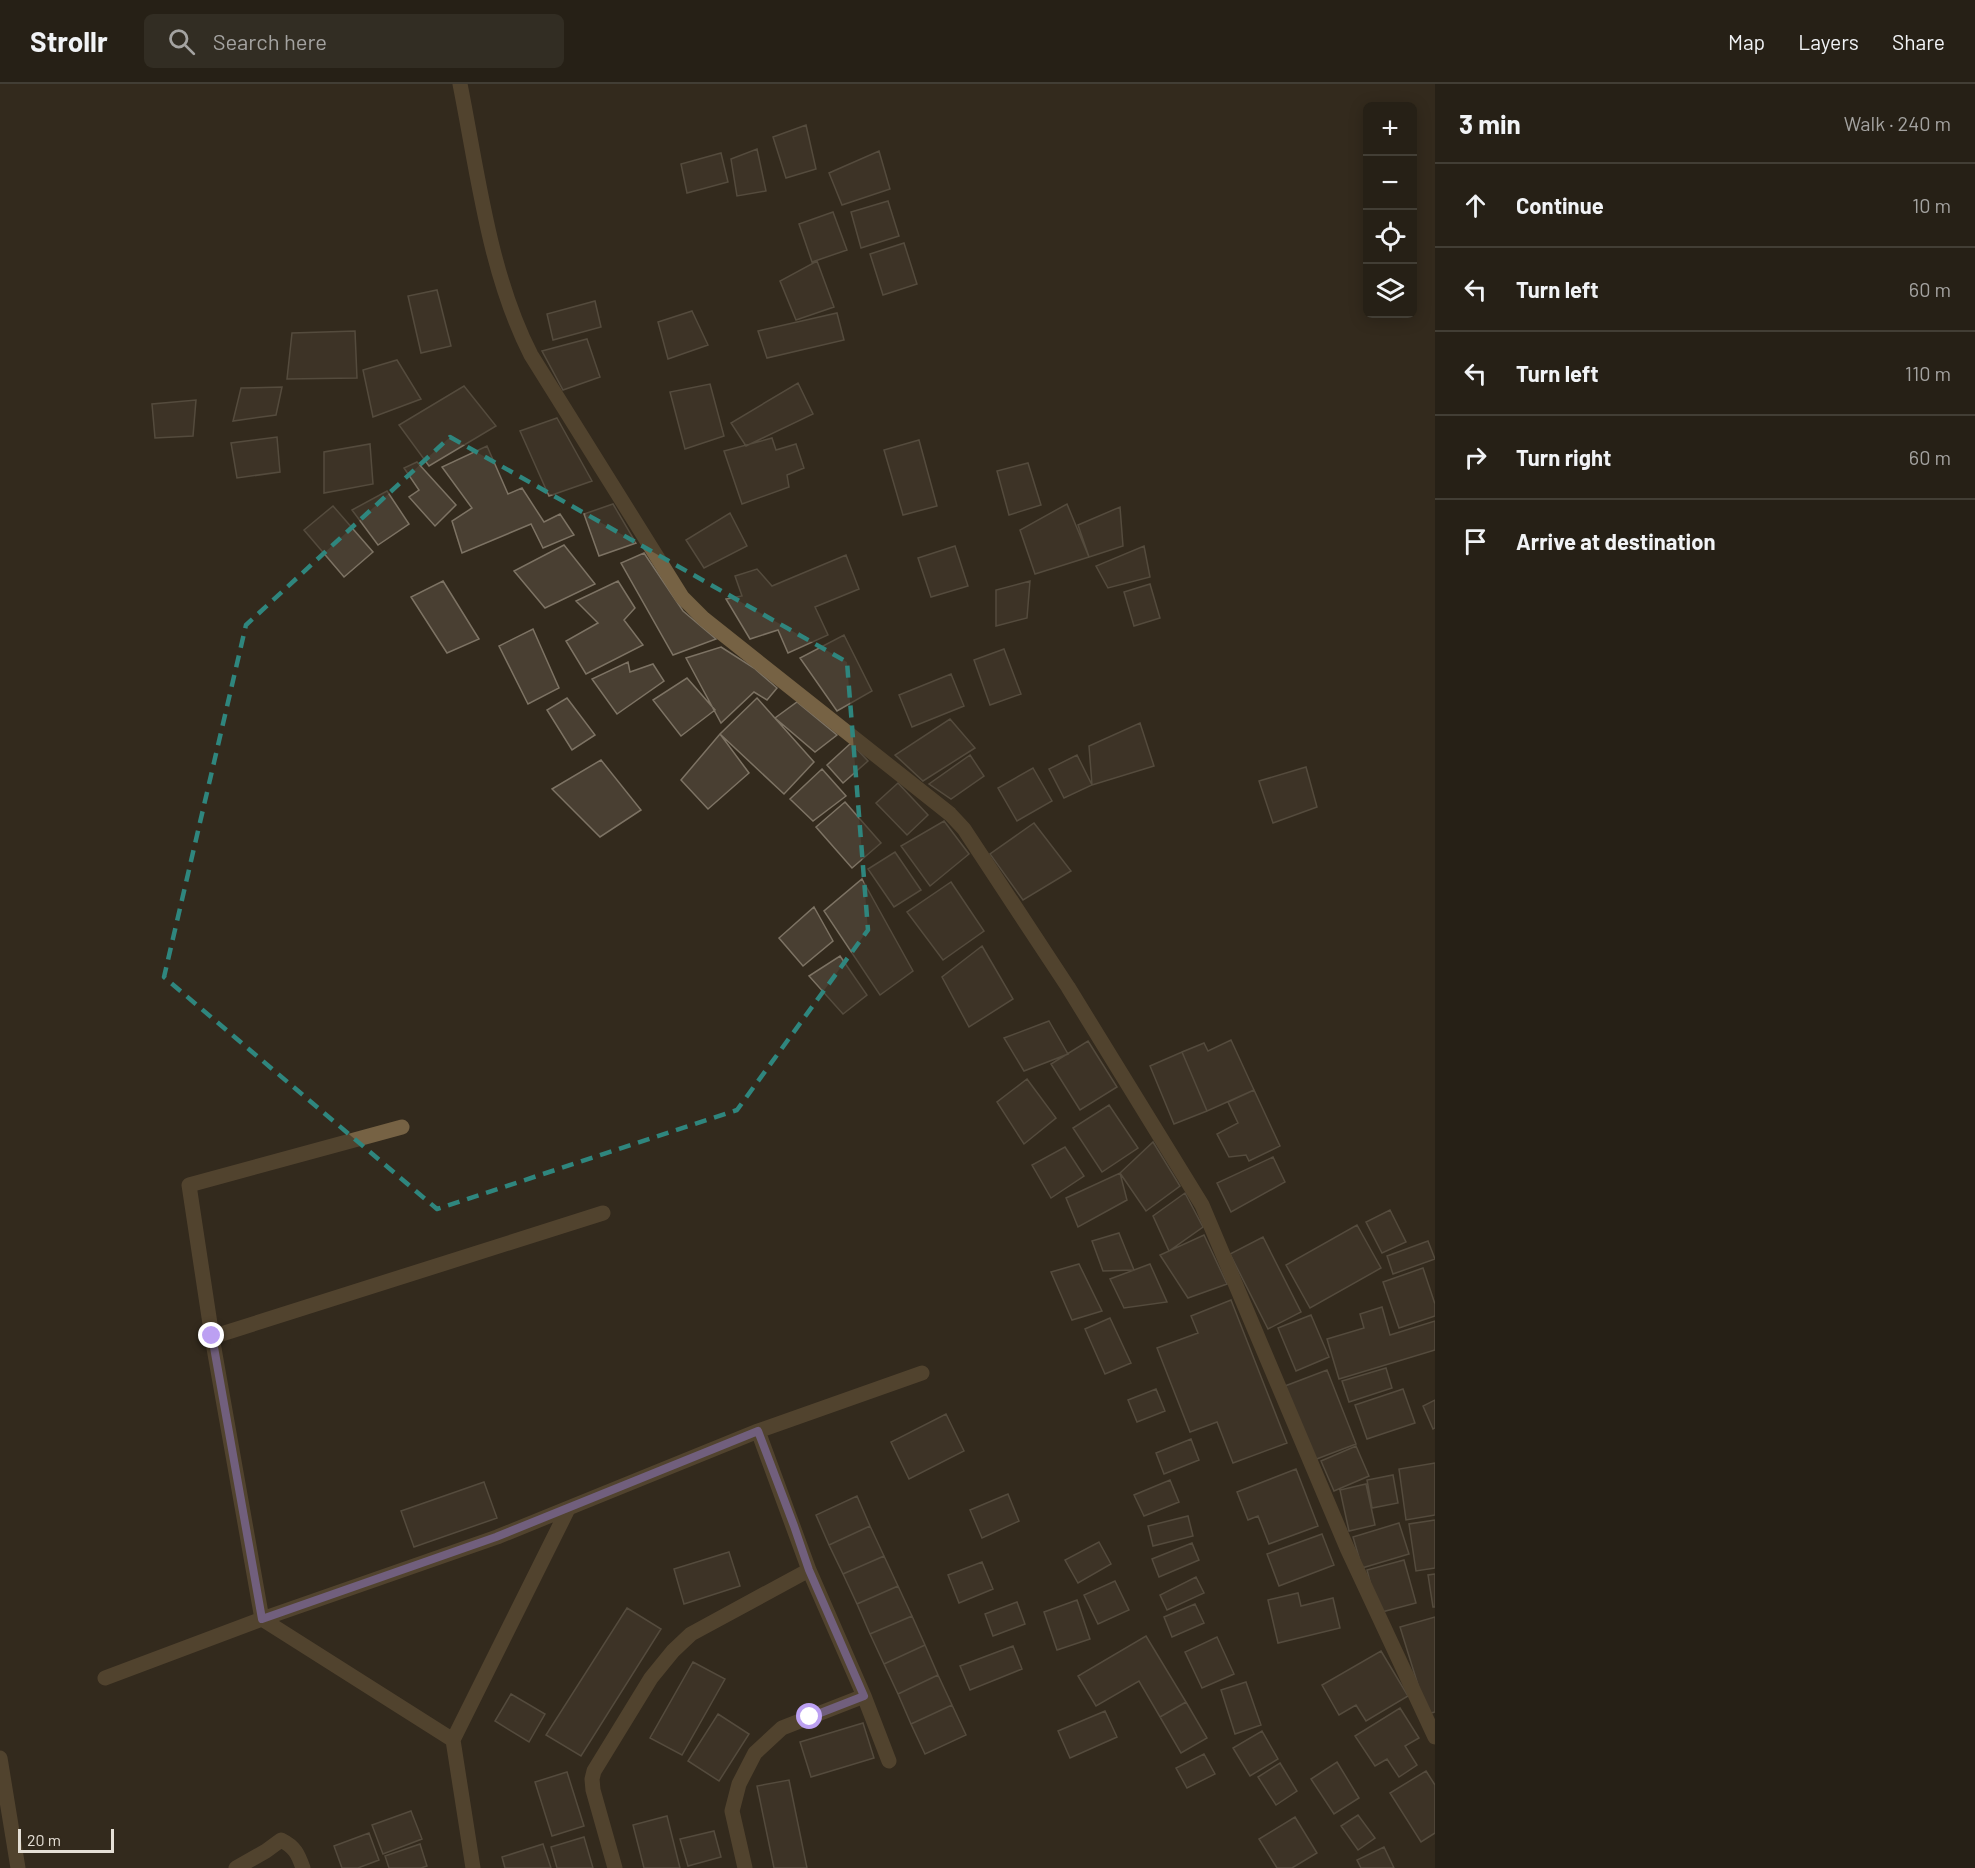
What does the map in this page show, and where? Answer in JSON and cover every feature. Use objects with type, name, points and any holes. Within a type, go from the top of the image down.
[{"type":"street","points":[[460,84],[495,260],[516,327],[531,355],[682,597],[704,619],[950,814],[964,828],[1062,977],[1202,1204],[1347,1548],[1435,1737]]},
{"type":"street","points":[[402,1127],[189,1185],[212,1336],[262,1619],[453,1740]]},
{"type":"street","points":[[212,1336],[603,1213]]},
{"type":"street","points":[[105,1678],[262,1619],[496,1537],[758,1431],[922,1373]]},
{"type":"street","points":[[758,1431],[809,1570],[864,1696],[889,1761]]},
{"type":"street","points":[[473,1868],[453,1740],[568,1509]]},
{"type":"street","points":[[615,1868],[592,1779],[594,1771],[651,1678],[673,1651],[691,1634],[809,1570]]},
{"type":"street","points":[[745,1868],[732,1811],[739,1784],[755,1753],[782,1728],[864,1696]]},
{"type":"street","points":[[0,1758],[18,1868]]},
{"type":"street","points":[[236,1868],[281,1840],[292,1845],[297,1851],[303,1868]]},
{"type":"highlighted area","points":[[450,437],[847,662],[868,930],[737,1110],[437,1209],[164,977],[246,625]]},
{"type":"building","points":[[806,125],[816,169],[786,178],[773,137]]},
{"type":"building","points":[[757,149],[766,191],[737,196],[731,159]]},
{"type":"building","points":[[879,151],[890,189],[842,205],[829,173]]},
{"type":"building","points":[[721,153],[728,182],[687,193],[681,164]]},
{"type":"building","points":[[888,201],[899,236],[861,248],[851,212]]},
{"type":"building","points":[[833,212],[847,250],[812,262],[799,224]]},
{"type":"building","points":[[904,243],[917,284],[883,295],[870,254]]},
{"type":"building","points":[[817,261],[834,307],[796,320],[780,281]]},
{"type":"building","points":[[437,290],[451,346],[421,353],[408,296]]},
{"type":"building","points":[[595,301],[601,327],[553,340],[547,314]]},
{"type":"building","points":[[692,311],[708,345],[668,359],[658,322]]},
{"type":"building","points":[[837,313],[844,340],[767,358],[758,331]]},
{"type":"building","points":[[355,331],[357,378],[287,379],[292,333]]},
{"type":"building","points":[[587,339],[600,377],[563,390],[542,351]]},
{"type":"building","points":[[397,360],[421,399],[373,417],[363,370]]},
{"type":"building","points":[[798,383],[813,414],[746,446],[731,423]]},
{"type":"building","points":[[710,384],[724,436],[685,449],[670,392]]},
{"type":"building","points":[[464,386],[496,426],[429,466],[399,425]]},
{"type":"building","points":[[282,387],[276,415],[233,421],[241,388]]},
{"type":"building","points":[[196,400],[193,436],[155,438],[152,404]]},
{"type":"building","points":[[557,418],[592,481],[549,496],[520,431]]},
{"type":"building","points":[[277,437],[280,472],[237,478],[231,443]]},
{"type":"building","points":[[772,438],[776,450],[796,444],[804,468],[787,475],[789,487],[742,504],[724,451]]},
{"type":"building","points":[[919,440],[937,506],[903,515],[884,450]]},
{"type":"building","points":[[370,444],[373,484],[324,493],[324,452]]},
{"type":"building","points":[[487,446],[508,494],[522,488],[544,522],[560,514],[574,535],[543,548],[531,524],[462,553],[452,521],[472,508],[442,467]]},
{"type":"building","points":[[417,462],[456,505],[435,526],[409,497],[419,490],[404,468]]},
{"type":"building","points":[[1028,463],[1041,505],[1009,515],[997,471]]},
{"type":"building","points":[[387,491],[409,524],[378,545],[352,510]]},
{"type":"building","points":[[613,504],[636,543],[599,556],[584,514]]},
{"type":"building","points":[[1067,504],[1089,557],[1035,574],[1020,530]]},
{"type":"building","points":[[333,506],[373,552],[344,577],[304,530]]},
{"type":"building","points":[[1120,507],[1123,546],[1089,557],[1078,525]]},
{"type":"building","points":[[730,513],[747,546],[704,568],[686,540]]},
{"type":"building","points":[[564,545],[595,584],[545,608],[514,571]]},
{"type":"building","points":[[955,546],[968,586],[931,597],[918,558]]},
{"type":"building","points":[[1144,546],[1150,577],[1108,588],[1096,566]]},
{"type":"building","points":[[644,553],[683,611],[716,639],[673,655],[621,563]]},
{"type":"building","points":[[846,555],[859,589],[815,607],[828,635],[788,653],[778,630],[750,639],[726,599],[742,596],[735,576],[757,569],[772,586]]},
{"type":"building","points":[[443,581],[479,639],[447,653],[411,597]]},
{"type":"building","points":[[618,581],[635,608],[624,620],[643,645],[586,674],[566,641],[598,623],[576,601]]},
{"type":"building","points":[[1030,581],[1027,618],[996,626],[996,590]]},
{"type":"building","points":[[1150,584],[1160,618],[1134,626],[1124,592]]},
{"type":"building","points":[[533,629],[559,688],[528,704],[499,646]]},
{"type":"building","points":[[844,635],[872,691],[837,711],[800,658]]},
{"type":"building","points":[[721,647],[754,668],[777,688],[767,700],[754,692],[721,723],[686,658]]},
{"type":"building","points":[[1004,649],[1021,694],[990,705],[974,660]]},
{"type":"building","points":[[628,662],[630,672],[653,664],[664,681],[617,714],[592,679]]},
{"type":"building","points":[[951,674],[964,706],[912,727],[899,695]]},
{"type":"building","points":[[687,678],[715,710],[681,736],[653,700]]},
{"type":"building","points":[[567,698],[595,735],[572,750],[547,710]]},
{"type":"building","points":[[757,698],[814,762],[784,794],[720,734]]},
{"type":"building","points":[[797,702],[837,735],[815,752],[775,718]]},
{"type":"building","points":[[950,719],[975,748],[923,781],[895,755]]},
{"type":"building","points":[[1140,723],[1154,766],[1092,785],[1089,746]]},
{"type":"building","points":[[720,734],[749,773],[708,809],[681,780]]},
{"type":"building","points":[[851,743],[868,761],[843,783],[827,765]]},
{"type":"building","points":[[970,755],[984,776],[951,799],[929,784]]},
{"type":"building","points":[[1077,755],[1092,785],[1064,798],[1049,769]]},
{"type":"building","points":[[601,760],[641,810],[600,837],[552,789]]},
{"type":"building","points":[[1306,767],[1317,807],[1273,823],[1259,781]]},
{"type":"building","points":[[1033,768],[1052,801],[1017,821],[998,788]]},
{"type":"building","points":[[822,769],[846,796],[813,821],[790,799]]},
{"type":"building","points":[[898,783],[928,815],[907,835],[876,803]]},
{"type":"building","points":[[845,802],[881,843],[852,868],[816,827]]},
{"type":"building","points":[[944,821],[969,854],[930,886],[901,846]]},
{"type":"building","points":[[1034,823],[1071,871],[1023,900],[990,854]]},
{"type":"building","points":[[895,852],[921,890],[894,907],[868,869]]},
{"type":"building","points":[[862,879],[913,971],[880,995],[824,911]]},
{"type":"building","points":[[951,882],[984,931],[943,960],[907,912]]},
{"type":"building","points":[[814,907],[833,941],[803,966],[779,938]]},
{"type":"building","points":[[982,946],[1013,999],[969,1027],[942,977]]},
{"type":"building","points":[[840,956],[867,995],[843,1014],[809,976]]},
{"type":"building","points":[[1049,1021],[1068,1054],[1024,1071],[1004,1038]]},
{"type":"building","points":[[1231,1040],[1254,1090],[1207,1111],[1182,1052],[1204,1043],[1208,1051]]},
{"type":"building","points":[[1088,1041],[1117,1087],[1080,1110],[1051,1064]]},
{"type":"building","points":[[1182,1052],[1207,1111],[1174,1124],[1150,1066]]},
{"type":"building","points":[[1027,1079],[1056,1118],[1024,1144],[997,1102]]},
{"type":"building","points":[[1254,1090],[1280,1146],[1249,1161],[1246,1155],[1229,1157],[1217,1134],[1238,1123],[1228,1102]]},
{"type":"building","points":[[1109,1105],[1138,1148],[1102,1172],[1073,1128]]},
{"type":"building","points":[[1153,1142],[1180,1186],[1146,1211],[1120,1173]]},
{"type":"building","points":[[1065,1147],[1084,1176],[1051,1198],[1032,1165]]},
{"type":"building","points":[[1273,1157],[1285,1182],[1231,1212],[1217,1183]]},
{"type":"building","points":[[1120,1173],[1127,1200],[1078,1227],[1066,1198]]},
{"type":"building","points":[[1185,1193],[1203,1227],[1169,1251],[1153,1216]]},
{"type":"building","points":[[1390,1210],[1406,1242],[1382,1253],[1366,1222]]},
{"type":"building","points":[[1357,1225],[1381,1268],[1310,1308],[1286,1265]]},
{"type":"building","points":[[1119,1233],[1134,1270],[1103,1271],[1092,1241]]},
{"type":"building","points":[[1204,1235],[1227,1284],[1188,1298],[1160,1255]]},
{"type":"building","points":[[1263,1237],[1301,1312],[1268,1329],[1230,1254]]},
{"type":"building","points":[[1428,1241],[1435,1259],[1393,1274],[1387,1256]]},
{"type":"building","points":[[1079,1264],[1102,1311],[1072,1320],[1051,1272]]},
{"type":"building","points":[[1150,1264],[1167,1302],[1124,1308],[1110,1279]]},
{"type":"building","points":[[1423,1268],[1435,1304],[1435,1316],[1399,1328],[1383,1282]]},
{"type":"building","points":[[1231,1300],[1287,1443],[1233,1463],[1217,1422],[1190,1432],[1157,1348],[1198,1333],[1191,1316]]},
{"type":"building","points":[[1382,1307],[1390,1335],[1435,1321],[1435,1350],[1339,1379],[1327,1339],[1364,1328],[1360,1314]]},
{"type":"building","points":[[1311,1315],[1329,1357],[1296,1371],[1278,1328]]},
{"type":"building","points":[[1110,1318],[1131,1363],[1105,1374],[1085,1329]]},
{"type":"building","points":[[1386,1368],[1392,1388],[1349,1402],[1342,1381]]},
{"type":"building","points":[[1327,1370],[1356,1444],[1314,1460],[1285,1386]]},
{"type":"building","points":[[1156,1389],[1165,1411],[1137,1422],[1128,1400]]},
{"type":"building","points":[[1403,1389],[1415,1423],[1367,1439],[1355,1405]]},
{"type":"building","points":[[1435,1400],[1435,1428],[1433,1429],[1423,1406]]},
{"type":"building","points":[[946,1414],[964,1451],[909,1479],[891,1442]]},
{"type":"building","points":[[1191,1439],[1199,1460],[1164,1474],[1156,1453]]},
{"type":"building","points":[[1356,1446],[1369,1476],[1334,1491],[1321,1461]]},
{"type":"building","points":[[1435,1463],[1435,1515],[1406,1520],[1399,1469]]},
{"type":"building","points":[[1296,1469],[1318,1526],[1269,1544],[1258,1516],[1248,1520],[1237,1492]]},
{"type":"building","points":[[1393,1475],[1398,1503],[1372,1508],[1367,1480]]},
{"type":"building","points":[[1170,1480],[1179,1502],[1144,1516],[1134,1495]]},
{"type":"building","points":[[484,1482],[497,1518],[414,1547],[401,1511]]},
{"type":"building","points":[[1366,1484],[1375,1525],[1349,1531],[1340,1490]]},
{"type":"building","points":[[1008,1494],[1019,1521],[982,1538],[970,1510]]},
{"type":"building","points":[[857,1496],[870,1526],[829,1545],[816,1515]]},
{"type":"building","points":[[1188,1516],[1193,1536],[1153,1546],[1148,1526]]},
{"type":"building","points":[[1435,1520],[1435,1568],[1416,1571],[1409,1524]]},
{"type":"building","points":[[1399,1523],[1409,1554],[1362,1568],[1353,1537]]},
{"type":"building","points":[[870,1526],[884,1556],[843,1574],[829,1545]]},
{"type":"building","points":[[1322,1534],[1334,1565],[1279,1586],[1267,1554]]},
{"type":"building","points":[[1099,1542],[1111,1564],[1078,1583],[1065,1560]]},
{"type":"building","points":[[1192,1543],[1199,1560],[1159,1577],[1152,1559]]},
{"type":"building","points":[[729,1552],[740,1586],[684,1604],[674,1569]]},
{"type":"building","points":[[884,1556],[898,1586],[857,1604],[843,1574]]},
{"type":"building","points":[[1404,1560],[1416,1603],[1378,1613],[1367,1570]]},
{"type":"building","points":[[982,1562],[993,1589],[959,1603],[948,1575]]},
{"type":"building","points":[[1435,1574],[1435,1607],[1433,1607],[1428,1575]]},
{"type":"building","points":[[1196,1577],[1204,1593],[1167,1610],[1160,1595]]},
{"type":"building","points":[[1115,1581],[1129,1610],[1098,1624],[1084,1595]]},
{"type":"building","points":[[898,1586],[912,1616],[870,1634],[857,1604]]},
{"type":"building","points":[[1298,1593],[1301,1606],[1333,1598],[1340,1628],[1278,1643],[1268,1600]]},
{"type":"building","points":[[1077,1600],[1090,1639],[1057,1650],[1044,1612]]},
{"type":"building","points":[[1017,1602],[1025,1624],[993,1636],[985,1614]]},
{"type":"building","points":[[1195,1604],[1204,1623],[1172,1637],[1164,1617]]},
{"type":"building","points":[[627,1608],[661,1629],[581,1756],[546,1735]]},
{"type":"building","points":[[912,1616],[925,1645],[884,1664],[870,1634]]},
{"type":"building","points":[[1435,1617],[1435,1712],[1427,1714],[1400,1627]]},
{"type":"building","points":[[1146,1636],[1186,1702],[1160,1717],[1139,1681],[1096,1706],[1078,1676]]},
{"type":"building","points":[[1217,1637],[1234,1674],[1202,1688],[1185,1652]]},
{"type":"building","points":[[925,1645],[938,1675],[898,1694],[884,1664]]},
{"type":"building","points":[[1013,1646],[1022,1669],[970,1690],[960,1666]]},
{"type":"building","points":[[1381,1651],[1408,1696],[1366,1721],[1356,1705],[1339,1715],[1322,1685]]},
{"type":"building","points":[[693,1662],[725,1679],[682,1755],[650,1738]]},
{"type":"building","points":[[938,1675],[952,1705],[911,1724],[898,1694]]},
{"type":"building","points":[[1246,1682],[1261,1725],[1235,1734],[1221,1690]]},
{"type":"building","points":[[511,1694],[545,1714],[529,1742],[495,1721]]},
{"type":"building","points":[[1186,1702],[1207,1738],[1181,1753],[1160,1717]]},
{"type":"building","points":[[952,1705],[966,1735],[925,1754],[911,1724]]},
{"type":"building","points":[[1400,1708],[1419,1738],[1405,1746],[1417,1765],[1399,1777],[1387,1759],[1375,1766],[1355,1736]]},
{"type":"building","points":[[1105,1711],[1117,1737],[1070,1758],[1058,1731]]},
{"type":"building","points":[[718,1714],[749,1734],[719,1781],[688,1761]]},
{"type":"building","points":[[863,1723],[874,1758],[811,1777],[800,1742]]},
{"type":"building","points":[[1262,1731],[1278,1759],[1250,1776],[1233,1748]]},
{"type":"building","points":[[1204,1754],[1215,1774],[1187,1788],[1176,1768]]},
{"type":"building","points":[[1337,1762],[1359,1798],[1334,1814],[1311,1779]]},
{"type":"building","points":[[1280,1763],[1297,1791],[1276,1805],[1258,1777]]},
{"type":"building","points":[[1426,1771],[1435,1785],[1435,1833],[1421,1842],[1390,1793]]},
{"type":"building","points":[[567,1772],[584,1826],[552,1836],[535,1782]]},
{"type":"building","points":[[789,1780],[807,1868],[774,1868],[757,1786]]},
{"type":"building","points":[[411,1811],[422,1839],[383,1854],[372,1825]]},
{"type":"building","points":[[1358,1815],[1375,1838],[1358,1850],[1341,1826]]},
{"type":"building","points":[[667,1816],[680,1868],[644,1868],[633,1825]]},
{"type":"building","points":[[1295,1817],[1317,1853],[1292,1868],[1277,1868],[1259,1839]]},
{"type":"building","points":[[714,1831],[721,1857],[688,1866],[680,1839]]},
{"type":"building","points":[[369,1833],[379,1860],[358,1868],[342,1868],[334,1846]]},
{"type":"building","points":[[584,1837],[593,1868],[557,1868],[551,1847]]},
{"type":"building","points":[[420,1844],[427,1866],[389,1868],[385,1856]]},
{"type":"building","points":[[543,1844],[551,1868],[505,1868],[502,1857]]},
{"type":"building","points":[[1384,1847],[1394,1868],[1361,1868],[1357,1860]]},
{"type":"route","points":[[212,1336],[262,1619],[496,1537],[758,1431],[809,1570],[864,1696],[810,1717]]}]
